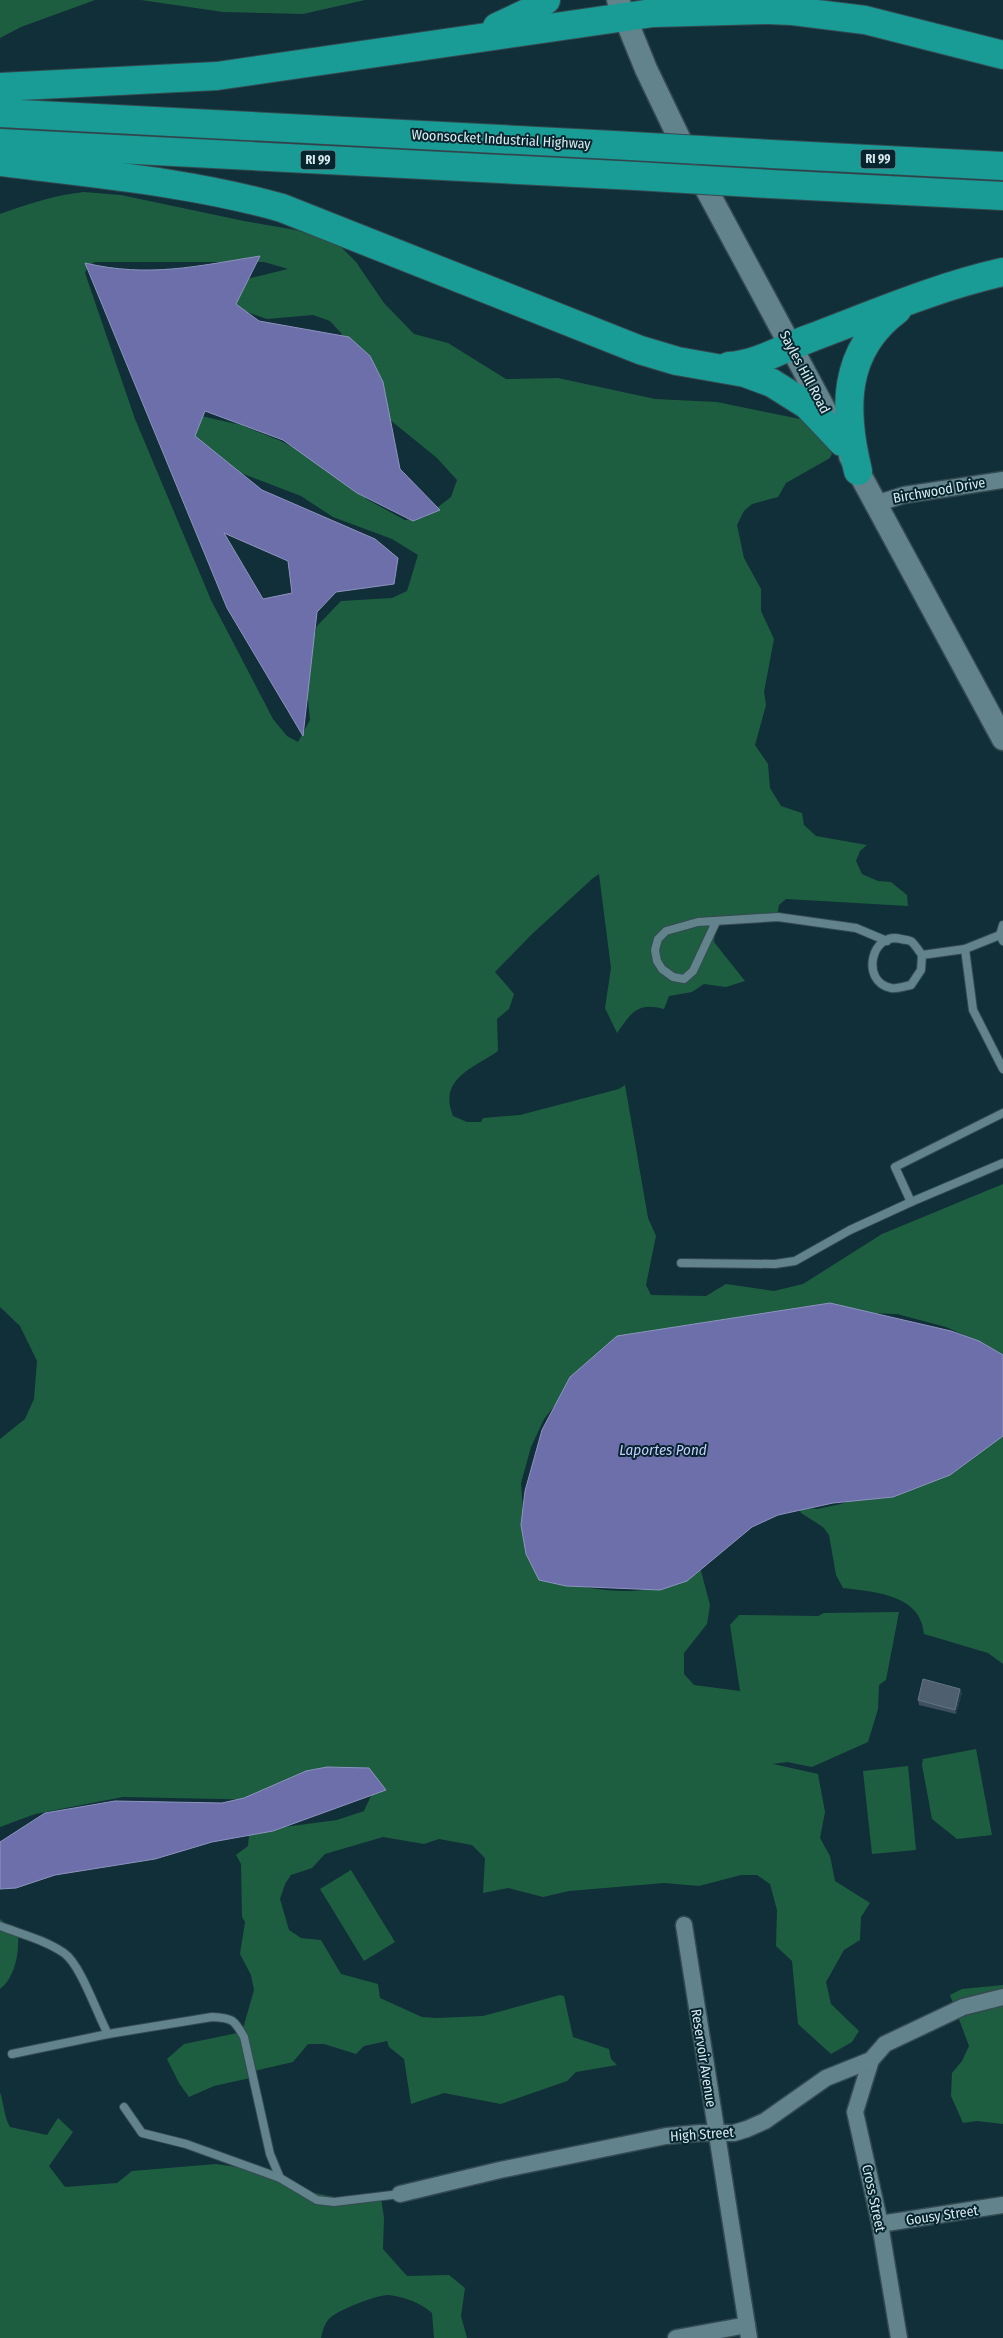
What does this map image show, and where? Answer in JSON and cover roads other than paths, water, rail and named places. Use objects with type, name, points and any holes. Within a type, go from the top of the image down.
[{"type":"highway","points":[[417,48],[500,26],[533,10],[546,0]]},
{"type":"highway","points":[[686,0],[725,7],[865,20],[1003,55]]},
{"type":"highway","points":[[0,87],[217,76],[417,48],[621,8],[660,12],[766,10]]},
{"type":"highway","name":"Woonsocket Industrial Highway","points":[[0,112],[1003,166]]},
{"type":"highway","name":"RI 99","points":[[0,143],[1003,196]]},
{"type":"highway","points":[[0,162],[179,185],[234,195],[282,208],[658,356],[758,377],[784,388],[807,405],[842,442]]},
{"type":"highway","points":[[700,365],[730,366],[754,363],[790,346],[920,297],[1003,272]]},
{"type":"highway","points":[[858,471],[851,440],[849,409],[850,383],[856,361],[867,340],[882,321],[900,307],[920,297]]},
{"type":"main road","name":"Sayles Hill Road","points":[[621,8],[646,69],[680,142],[1003,739]]},
{"type":"street","name":"Birchwood Drive","points":[[875,504],[904,495],[1003,480]]},
{"type":"street","name":"Reservoir Avenue","points":[[684,1925],[748,2332]]},
{"type":"street","name":"High Street","points":[[400,2194],[500,2170],[666,2136],[734,2133],[765,2121],[826,2078],[870,2060],[885,2044],[963,2007],[1003,1997]]},
{"type":"street","name":"Cross Street","points":[[870,2060],[855,2112],[880,2224],[899,2338]]},
{"type":"street","name":"Gousy Street","points":[[880,2224],[1003,2205]]},
{"type":"street","points":[[676,2338],[748,2332]]},
{"type":"lane","points":[[716,922],[694,971],[684,979],[673,976],[662,969],[657,961],[655,950],[658,939],[666,931],[698,922],[778,917],[856,928],[887,941]]},
{"type":"lane","points":[[922,955],[965,949],[1002,938],[1003,925]]},
{"type":"lane","points":[[896,937],[912,941],[922,955],[921,970],[911,985],[892,988],[879,982],[873,972],[872,956],[879,944],[896,937]]},
{"type":"lane","points":[[965,949],[973,1010],[1003,1069]]},
{"type":"lane","points":[[912,1202],[895,1167],[1003,1113]]},
{"type":"lane","points":[[681,1263],[775,1264],[795,1261],[850,1230],[1003,1163]]},
{"type":"lane","points":[[0,1926],[37,1939],[65,1954],[84,1982],[108,2034]]},
{"type":"lane","points":[[12,2054],[108,2034],[212,2017],[228,2018],[236,2022],[244,2037],[270,2154],[280,2178]]},
{"type":"lane","points":[[124,2107],[142,2133],[186,2144],[280,2178],[317,2200],[334,2202],[400,2194]]},
{"type":"water","points":[[260,256],[236,304],[259,321],[349,337],[370,356],[383,382],[400,469],[440,510],[413,521],[357,493],[283,440],[205,411],[195,436],[262,490],[375,539],[398,558],[394,584],[336,592],[317,612],[303,736],[227,608],[85,263],[130,270],[152,270],[194,267]],"holes":[[[224,533],[288,561],[292,593],[263,599]]]},
{"type":"water","name":"Laportes Pond","points":[[830,1303],[951,1331],[979,1341],[1003,1355],[1003,1436],[950,1475],[893,1497],[833,1503],[778,1515],[752,1527],[687,1581],[660,1590],[566,1586],[539,1580],[526,1554],[521,1525],[525,1491],[542,1430],[570,1377],[617,1336]]},
{"type":"water","points":[[327,1767],[369,1768],[386,1790],[273,1831],[212,1842],[155,1859],[55,1875],[16,1888],[0,1889],[0,1842],[45,1813],[115,1801],[222,1803],[244,1798],[306,1771]]}]
